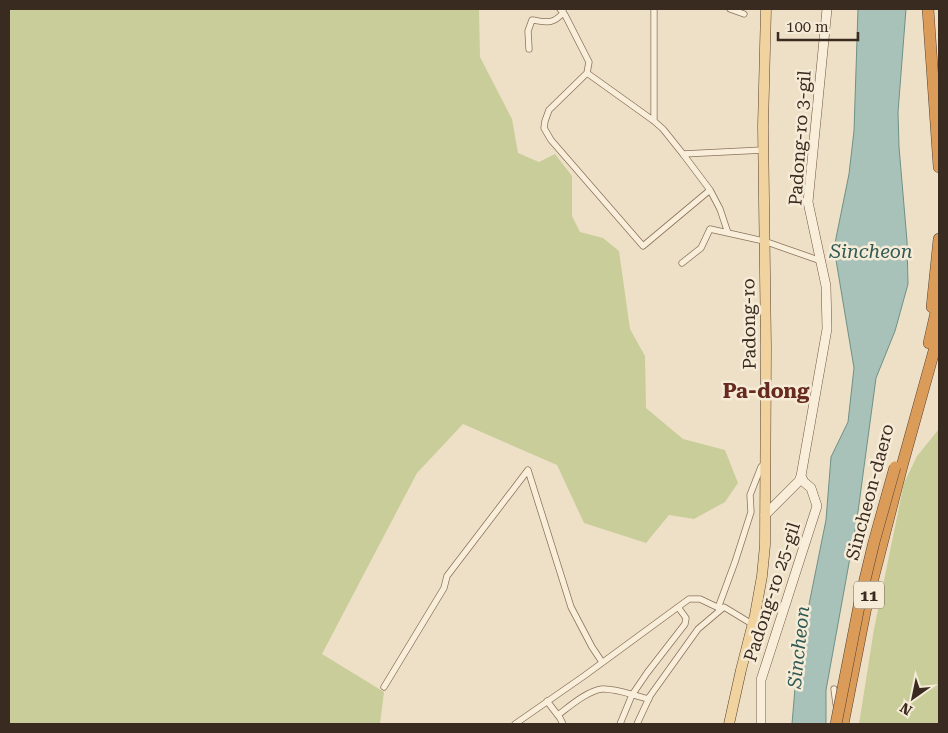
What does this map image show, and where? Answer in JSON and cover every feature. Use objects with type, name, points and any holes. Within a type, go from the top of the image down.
[{"type":"highway","points":[[928,9],[939,167]]},
{"type":"highway","name":"11","points":[[924,360],[939,239]]},
{"type":"highway","name":"Sincheon-daero","points":[[843,724],[898,466],[939,299]]},
{"type":"highway","name":"Sincheon-daero","points":[[837,724],[861,596],[874,542],[939,333]]},
{"type":"main road","name":"Padong-ro","points":[[729,724],[762,576],[765,545],[766,348],[763,126],[766,9]]},
{"type":"street","points":[[654,9],[654,121]]},
{"type":"street","points":[[730,9],[744,14]]},
{"type":"street","name":"Padong-ro 3-gil","points":[[801,476],[827,329],[826,286],[808,202],[827,9]]},
{"type":"street","points":[[529,49],[528,31],[532,20],[547,22],[557,20],[562,10]]},
{"type":"street","points":[[562,10],[589,62],[587,72],[550,110],[544,128],[551,140],[643,246],[710,190]]},
{"type":"street","points":[[587,72],[663,129],[710,190],[720,209],[728,234]]},
{"type":"street","points":[[683,154],[763,150]]},
{"type":"street","points":[[682,263],[701,248],[710,229],[764,241],[821,261]]},
{"type":"street","points":[[638,724],[649,699],[698,629],[719,609],[736,562],[750,512],[750,495],[760,467],[765,463]]},
{"type":"street","points":[[384,687],[444,588],[447,576],[528,470],[571,607],[602,662]]},
{"type":"street","points":[[765,515],[801,476]]},
{"type":"street","name":"Padong-ro 25-gil","points":[[761,724],[761,680],[817,506],[811,488],[804,482],[801,476]]},
{"type":"street","points":[[515,724],[688,599],[700,599],[719,609],[724,607],[752,624]]},
{"type":"street","points":[[620,724],[632,696],[647,673],[685,624],[686,618],[678,607]]},
{"type":"street","points":[[834,689],[837,724]]},
{"type":"street","points":[[558,715],[580,698],[602,690],[618,691],[649,699]]},
{"type":"street","points":[[547,701],[560,718],[562,724]]},
{"type":"green space","points":[[9,9],[479,9],[480,57],[512,119],[518,153],[539,162],[555,154],[572,176],[572,216],[580,232],[603,238],[619,251],[630,329],[645,356],[646,408],[683,439],[725,450],[738,483],[725,502],[694,519],[669,515],[646,543],[584,523],[557,465],[463,424],[417,473],[322,654],[384,692],[380,724],[9,724]]},
{"type":"green space","points":[[939,429],[939,724],[859,724],[874,629],[904,483],[917,456]]},
{"type":"water","name":"Sincheon","points":[[858,9],[906,9],[898,112],[908,284],[895,331],[876,378],[857,519],[826,690],[826,724],[792,724],[797,664],[826,520],[831,457],[848,422],[854,368],[834,248],[849,174],[854,131]]},
{"type":"district","name":"Pa-dong","points":[[766,391]]}]
